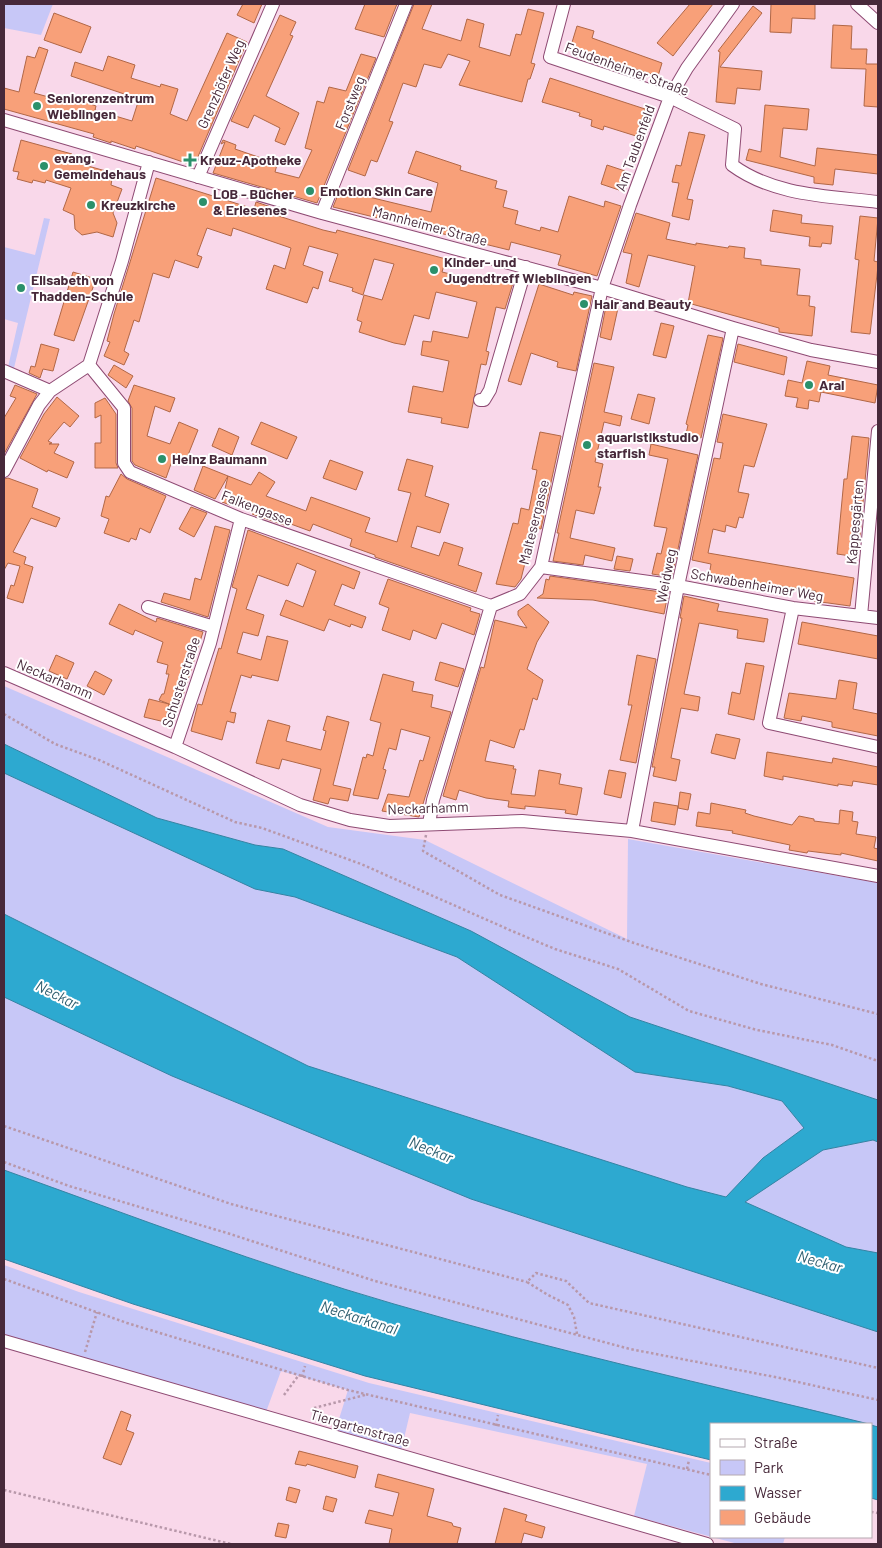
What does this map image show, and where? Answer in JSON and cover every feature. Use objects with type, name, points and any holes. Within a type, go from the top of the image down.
[{"type":"street","name":"Grenzhöfer Weg","points":[[198,177],[273,4]]},
{"type":"street","name":"Forstweg","points":[[322,213],[406,4]]},
{"type":"street","name":"Feudenheimer Straße","points":[[564,4],[550,57],[670,97],[735,129],[732,165],[750,178],[793,192],[878,202]]},
{"type":"street","name":"Am Taubenfeld","points":[[602,288],[670,97],[687,68],[734,4]]},
{"type":"street","points":[[857,4],[878,23]]},
{"type":"street","name":"Mannheimer Straße","points":[[4,120],[322,213],[602,288],[811,350],[878,362]]},
{"type":"street","points":[[4,471],[40,405],[50,391],[89,365],[122,261],[149,162]]},
{"type":"street","points":[[480,400],[484,400],[490,390],[526,267]]},
{"type":"street","name":"Maltesergasse","points":[[490,606],[520,594],[541,567],[602,288]]},
{"type":"street","name":"Weidweg","points":[[632,831],[678,586],[733,328]]},
{"type":"street","name":"Falkengasse","points":[[89,365],[124,408],[124,463],[130,472],[241,519],[490,606]]},
{"type":"street","points":[[4,370],[50,391]]},
{"type":"street","name":"Kappesgärten","points":[[861,616],[878,431]]},
{"type":"street","name":"Schusterstraße","points":[[176,747],[214,627],[241,519]]},
{"type":"street","name":"Schwabenheimer Weg","points":[[541,567],[678,586],[792,608],[878,618]]},
{"type":"street","points":[[430,824],[433,800],[490,606]]},
{"type":"street","name":"Schusterstraße","points":[[148,607],[214,627]]},
{"type":"street","points":[[792,608],[769,723],[878,747]]},
{"type":"street","name":"Neckarhamm","points":[[4,673],[176,747],[300,805],[350,820],[389,826],[522,822],[632,831],[878,876]]},
{"type":"street","name":"Tiergartenstraße","points":[[4,1341],[707,1544]]},
{"type":"path","points":[[4,714],[55,744],[99,760],[236,822],[262,828],[362,864],[555,949],[618,969],[688,1011],[757,1030],[832,1045],[878,1061]]},
{"type":"path","points":[[430,824],[423,851],[500,895],[634,943],[761,984],[878,1014]]},
{"type":"path","points":[[4,1126],[231,1204],[527,1282],[548,1295],[568,1304],[574,1317],[577,1334]]},
{"type":"path","points":[[4,1162],[69,1186],[228,1233],[375,1281],[630,1348],[878,1400]]},
{"type":"path","points":[[527,1282],[536,1273],[548,1275],[566,1281],[589,1303],[878,1368]]},
{"type":"path","points":[[4,1279],[98,1312],[366,1395],[710,1475]]},
{"type":"path","points":[[81,1363],[98,1312]]},
{"type":"path","points":[[284,1395],[300,1376],[305,1366]]},
{"type":"path","points":[[314,1408],[366,1395]]},
{"type":"path","points":[[496,1426],[498,1415]]},
{"type":"path","points":[[687,1469],[689,1460]]},
{"type":"path","points":[[4,1490],[231,1544]]},
{"type":"green space","points":[[4,4],[53,4],[41,35],[4,28]]},
{"type":"green space","points":[[44,218],[50,219],[14,368],[8,367],[18,323],[4,319],[4,247],[35,255]]},
{"type":"green space","points":[[4,686],[328,827],[425,840],[627,939],[628,839],[878,883],[878,1100],[630,1017],[471,931],[283,849],[255,845],[157,818],[4,744]]},
{"type":"green space","points":[[4,773],[197,862],[358,917],[377,927],[457,957],[635,1072],[728,1086],[782,1101],[804,1128],[796,1135],[824,1150],[873,1140],[878,1142],[878,1427],[872,1426],[872,1423],[862,1423],[575,1353],[394,1304],[247,1257],[4,1170]]},
{"type":"green space","points":[[4,1265],[79,1292],[369,1383],[710,1463],[710,1537],[634,1516],[647,1464],[410,1413],[401,1451],[335,1432],[348,1390],[281,1371],[266,1412],[4,1334]]},
{"type":"green space","points":[[716,1538],[785,1538],[783,1544],[738,1544]]},
{"type":"water","name":"Neckar","points":[[4,744],[157,818],[255,845],[283,849],[471,931],[630,1017],[878,1100],[878,1142],[873,1140],[823,1150],[745,1202],[846,1247],[878,1253],[878,1332],[471,1199],[172,1076],[4,997],[4,914],[308,1066],[687,1187],[726,1197],[763,1158],[804,1128],[782,1101],[728,1086],[635,1072],[457,957],[295,897],[255,889],[4,773]]},
{"type":"water","name":"Neckarkanal","points":[[4,1170],[247,1257],[394,1304],[572,1352],[865,1423],[710,1423],[710,1460],[365,1376],[133,1304],[4,1259]]},
{"type":"water","points":[[872,1425],[878,1427],[878,1500],[872,1498]]},
{"type":"building","points":[[243,4],[262,4],[254,23],[237,15]]},
{"type":"building","points":[[365,4],[397,4],[384,37],[355,29]]},
{"type":"building","points":[[414,4],[432,4],[422,29],[461,41],[467,19],[484,24],[479,47],[510,56],[516,34],[521,35],[528,9],[544,13],[531,63],[535,64],[530,79],[528,79],[522,102],[459,85],[470,61],[448,54],[441,68],[424,64],[416,87],[403,83],[389,121],[393,122],[377,162],[371,160],[365,176],[348,170]]},
{"type":"building","points":[[690,4],[713,4],[673,56],[657,43]]},
{"type":"building","points":[[771,4],[815,4],[815,19],[792,18],[791,33],[770,32]]},
{"type":"building","points":[[753,6],[762,13],[720,67],[762,71],[760,90],[737,88],[735,104],[716,102],[720,52],[718,51]]},
{"type":"building","points":[[54,13],[91,27],[81,53],[44,40]]},
{"type":"building","points":[[280,15],[296,22],[290,35],[293,36],[266,96],[299,113],[285,145],[275,141],[280,128],[254,115],[248,128],[231,121]]},
{"type":"building","points":[[833,25],[852,26],[851,49],[867,49],[866,64],[878,64],[878,107],[864,106],[866,69],[831,68]]},
{"type":"building","points":[[577,26],[594,31],[592,38],[662,63],[658,76],[570,49]]},
{"type":"building","points":[[227,33],[247,42],[197,159],[189,164],[136,146],[135,149],[111,141],[111,143],[93,137],[94,134],[4,109],[4,88],[19,92],[27,56],[35,58],[39,47],[48,50],[34,93],[74,104],[76,99],[96,106],[95,110],[132,121],[139,99],[71,76],[75,62],[103,71],[108,56],[135,65],[131,78],[160,87],[161,84],[178,89],[170,114],[187,121]]},
{"type":"building","points":[[361,54],[376,58],[317,203],[213,173],[225,142],[221,144],[223,140],[236,145],[235,149],[267,160],[268,157],[278,161],[275,172],[299,178],[312,150],[305,148],[317,101],[324,103],[329,87],[346,91]]},
{"type":"building","points":[[550,78],[645,109],[636,136],[604,126],[603,130],[591,126],[592,120],[579,116],[580,113],[542,102]]},
{"type":"building","points":[[765,105],[809,109],[807,130],[783,128],[780,157],[815,166],[817,148],[878,155],[878,174],[835,169],[833,185],[814,183],[814,177],[746,160],[749,149],[761,152]]},
{"type":"building","points":[[689,132],[705,135],[687,199],[693,200],[689,220],[672,216],[679,183],[672,182],[676,165],[681,166]]},
{"type":"building","points":[[21,140],[72,154],[70,161],[113,173],[111,185],[122,189],[113,213],[117,223],[113,237],[97,232],[82,235],[75,229],[74,215],[63,210],[71,188],[46,180],[45,183],[33,180],[32,183],[17,179],[19,172],[13,171]]},
{"type":"building","points":[[416,151],[461,166],[460,170],[497,181],[495,188],[507,191],[503,207],[518,211],[515,224],[540,231],[541,227],[558,232],[569,196],[604,207],[605,201],[621,206],[597,276],[558,265],[561,255],[511,242],[509,250],[333,207],[340,190],[431,212],[438,183],[408,173]]},
{"type":"building","points":[[607,165],[625,171],[619,190],[601,184]]},
{"type":"building","points":[[156,178],[254,209],[256,202],[271,207],[269,213],[323,230],[336,233],[337,230],[446,259],[442,272],[492,284],[493,278],[513,283],[505,309],[496,307],[486,351],[489,352],[486,365],[481,364],[468,428],[441,423],[442,418],[408,412],[413,386],[443,392],[449,361],[421,355],[423,341],[431,342],[433,331],[468,338],[477,302],[436,292],[429,319],[414,315],[405,345],[394,343],[359,332],[362,322],[357,320],[364,295],[382,300],[394,264],[374,259],[363,295],[352,291],[353,288],[329,281],[338,254],[309,246],[303,265],[323,272],[318,289],[313,287],[307,303],[266,289],[274,265],[285,269],[291,248],[233,228],[231,236],[207,228],[197,255],[202,257],[198,268],[175,260],[169,278],[153,273],[139,322],[134,320],[124,351],[129,354],[124,365],[104,356],[110,342],[107,341],[114,314]]},
{"type":"building","points":[[773,210],[802,215],[801,223],[833,226],[831,244],[822,243],[821,247],[809,246],[810,237],[770,231]]},
{"type":"building","points":[[636,213],[670,223],[666,239],[696,245],[696,243],[728,248],[729,246],[745,248],[744,258],[761,260],[761,265],[800,269],[797,295],[810,296],[809,306],[815,307],[812,336],[779,332],[779,328],[688,303],[695,266],[648,255],[639,287],[626,283],[632,254],[623,252]]},
{"type":"building","points":[[860,216],[878,218],[874,261],[878,262],[878,266],[870,334],[851,332],[859,260],[855,259]]},
{"type":"building","points":[[73,272],[96,279],[74,341],[54,335]]},
{"type":"building","points":[[539,284],[573,295],[574,292],[592,296],[576,371],[557,367],[558,362],[531,353],[521,385],[508,381]]},
{"type":"building","points":[[606,306],[618,308],[611,340],[600,337]]},
{"type":"building","points":[[661,323],[674,326],[666,358],[653,355]]},
{"type":"building","points":[[708,335],[723,338],[701,438],[686,434],[688,425],[686,424]]},
{"type":"building","points":[[41,344],[59,349],[53,371],[43,369],[40,378],[29,373],[31,366],[35,367]]},
{"type":"building","points":[[738,344],[787,357],[784,375],[734,362]]},
{"type":"building","points":[[807,361],[830,366],[828,375],[878,385],[875,403],[821,392],[819,402],[809,400],[808,409],[796,407],[798,398],[785,396],[788,380],[802,383]]},
{"type":"building","points":[[594,363],[614,367],[604,412],[622,416],[620,426],[604,422],[595,462],[603,464],[598,487],[601,487],[594,514],[576,510],[570,538],[615,548],[612,561],[585,555],[583,565],[553,561],[559,533],[557,533]]},
{"type":"building","points":[[114,365],[133,376],[126,388],[108,375]]},
{"type":"building","points":[[15,385],[37,394],[4,454],[4,418],[16,398],[10,396]]},
{"type":"building","points":[[134,385],[175,398],[170,412],[155,406],[147,436],[170,444],[179,422],[198,430],[184,465],[172,461],[166,478],[135,465],[132,461],[132,408],[128,401]]},
{"type":"building","points":[[638,394],[655,398],[649,424],[631,419]]},
{"type":"building","points":[[57,397],[79,416],[70,427],[64,422],[48,441],[52,443],[49,444],[59,444],[54,453],[74,462],[67,478],[48,470],[47,472],[20,458],[44,414]]},
{"type":"building","points":[[105,398],[116,414],[116,463],[118,468],[95,468],[95,443],[101,443],[101,415],[95,418],[95,403]]},
{"type":"building","points":[[723,414],[767,424],[754,467],[744,465],[738,492],[749,494],[743,518],[739,517],[736,528],[726,525],[725,532],[713,529],[708,553],[854,578],[850,606],[814,601],[816,591],[709,576],[711,564],[692,560],[714,458],[720,459],[723,443],[717,442]]},
{"type":"building","points":[[261,422],[297,437],[287,459],[251,444]]},
{"type":"building","points":[[219,428],[239,437],[232,455],[212,446]]},
{"type":"building","points":[[540,432],[561,436],[541,529],[536,528],[529,559],[526,559],[521,579],[515,587],[496,584],[513,523],[518,524],[521,508],[529,510],[537,470],[532,469]]},
{"type":"building","points":[[852,436],[869,438],[858,557],[837,554],[844,479],[847,479]]},
{"type":"building","points":[[651,444],[698,455],[672,577],[652,574],[657,553],[661,554],[667,528],[654,526],[668,459],[649,455]]},
{"type":"building","points":[[407,459],[433,466],[425,496],[449,504],[440,533],[417,526],[411,547],[439,556],[444,542],[463,548],[458,565],[482,573],[476,592],[375,557],[375,555],[350,546],[352,539],[313,524],[310,531],[288,523],[287,526],[252,514],[232,500],[230,505],[222,502],[228,476],[251,485],[259,472],[275,482],[266,496],[306,511],[311,497],[370,518],[365,532],[397,542],[411,493],[398,490]]},
{"type":"building","points":[[330,460],[363,472],[356,490],[323,478]]},
{"type":"building","points":[[203,466],[228,476],[215,499],[194,490]]},
{"type":"building","points":[[121,474],[127,479],[166,496],[150,533],[140,528],[136,540],[131,538],[129,542],[104,533],[109,519],[101,516],[106,496],[109,497]]},
{"type":"building","points":[[8,478],[38,489],[32,507],[60,518],[56,527],[31,518],[13,552],[26,557],[24,564],[33,567],[23,603],[7,598],[11,585],[14,586],[20,566],[8,563],[4,570],[4,479]]},
{"type":"building","points":[[191,507],[207,513],[194,537],[179,529]]},
{"type":"building","points":[[215,526],[230,530],[208,617],[161,602],[164,593],[190,600],[195,578],[201,580]]},
{"type":"building","points":[[248,530],[360,572],[354,589],[342,584],[334,605],[366,617],[362,628],[351,624],[350,627],[329,619],[324,631],[280,615],[286,600],[303,607],[316,571],[297,563],[288,586],[258,575],[246,609],[264,615],[258,636],[243,632],[237,653],[261,660],[267,636],[288,641],[278,681],[252,675],[251,678],[241,675],[230,712],[236,713],[234,723],[227,721],[222,740],[191,731],[198,704],[202,705],[219,648],[221,649],[237,589],[232,587]]},
{"type":"building","points":[[617,556],[633,559],[630,571],[614,569]]},
{"type":"building","points":[[550,576],[668,593],[664,614],[593,600],[537,598],[543,594],[546,579],[549,580]]},
{"type":"building","points":[[388,579],[471,608],[470,611],[480,614],[474,635],[442,623],[436,639],[413,630],[410,640],[382,630],[389,608],[379,604]]},
{"type":"building","points":[[684,596],[719,604],[717,611],[768,619],[764,642],[737,638],[738,630],[699,623],[684,694],[700,697],[698,711],[681,708],[671,758],[680,760],[676,781],[653,776],[655,767],[652,767],[682,618],[680,618]]},
{"type":"building","points":[[119,604],[156,622],[157,618],[203,632],[179,708],[159,700],[162,694],[164,694],[169,674],[166,674],[168,665],[157,662],[163,642],[135,630],[133,635],[109,624]]},
{"type":"building","points":[[528,604],[549,622],[537,642],[527,669],[543,680],[537,700],[533,698],[524,730],[520,729],[514,748],[490,740],[485,761],[514,766],[513,769],[516,769],[511,794],[535,796],[539,770],[561,774],[559,784],[582,788],[577,815],[565,813],[566,810],[525,806],[525,809],[508,807],[509,801],[486,798],[459,790],[456,800],[443,796],[481,667],[484,668],[495,620],[527,628],[518,615],[518,611]]},
{"type":"building","points":[[802,622],[878,636],[878,659],[798,644]]},
{"type":"building","points":[[56,655],[74,663],[67,679],[49,671]]},
{"type":"building","points":[[637,655],[656,659],[636,763],[620,760],[632,705],[628,705]]},
{"type":"building","points":[[440,662],[464,669],[458,687],[435,680]]},
{"type":"building","points":[[746,663],[764,666],[754,720],[728,714],[732,692],[740,694]]},
{"type":"building","points":[[95,671],[112,680],[104,695],[87,686]]},
{"type":"building","points":[[383,674],[414,682],[412,691],[433,695],[431,707],[451,712],[419,817],[382,811],[388,794],[409,797],[420,760],[423,761],[430,737],[401,729],[396,750],[389,748],[383,769],[386,770],[378,799],[353,795],[363,757],[366,758],[367,754],[373,756],[381,723],[370,720]]},
{"type":"building","points":[[839,680],[857,683],[853,709],[878,714],[878,736],[832,727],[832,722],[802,716],[801,721],[784,718],[789,693],[836,699]]},
{"type":"building","points":[[149,699],[169,704],[165,722],[144,717]]},
{"type":"building","points":[[327,716],[349,722],[333,785],[351,789],[348,801],[330,798],[328,804],[313,800],[321,769],[282,759],[279,769],[256,763],[268,720],[290,726],[286,741],[321,750],[326,731],[323,730]]},
{"type":"building","points":[[716,734],[740,739],[735,759],[711,753]]},
{"type":"building","points":[[767,752],[832,763],[833,758],[878,767],[878,785],[853,781],[852,786],[838,784],[838,786],[783,776],[783,780],[764,776]]},
{"type":"building","points":[[609,770],[626,773],[621,798],[604,794]]},
{"type":"building","points":[[680,792],[691,794],[688,810],[678,808]]},
{"type":"building","points":[[654,802],[678,806],[675,825],[651,821]]},
{"type":"building","points":[[711,803],[746,810],[745,813],[754,816],[792,825],[799,816],[814,819],[814,821],[839,824],[840,810],[853,812],[852,821],[858,822],[856,834],[876,837],[874,848],[878,849],[878,861],[841,853],[841,855],[789,850],[790,845],[732,833],[733,831],[696,826],[698,812],[710,814]]},
{"type":"building","points":[[121,1411],[131,1415],[126,1430],[134,1433],[121,1465],[103,1458]]},
{"type":"building","points":[[299,1451],[358,1466],[355,1478],[307,1464],[306,1466],[295,1464]]},
{"type":"building","points":[[378,1474],[434,1489],[427,1516],[452,1523],[453,1526],[461,1528],[457,1544],[389,1544],[392,1529],[365,1523],[369,1510],[393,1516],[399,1493],[375,1487]]},
{"type":"building","points":[[289,1487],[300,1490],[296,1503],[286,1500]]},
{"type":"building","points":[[326,1496],[337,1499],[333,1512],[323,1509]]},
{"type":"building","points":[[504,1508],[527,1515],[525,1521],[545,1527],[542,1538],[524,1533],[521,1544],[495,1544]]},
{"type":"building","points":[[278,1523],[289,1525],[286,1538],[275,1536]]},
{"type":"place","name":"Seniorenzentrum Wieblingen","points":[[37,106]]},
{"type":"place","name":"Kreuz-Apotheke","points":[[190,160]]},
{"type":"place","name":"evang. Gemeindehaus","points":[[44,166]]},
{"type":"place","name":"Emotion Skin Care","points":[[310,191]]},
{"type":"place","name":"LOB - Bücher & Erlesenes","points":[[203,202]]},
{"type":"place","name":"Kreuzkirche","points":[[91,205]]},
{"type":"place","name":"Kinder- und Jugendtreff Wieblingen","points":[[434,270]]},
{"type":"place","name":"Elisabeth von Thadden-Schule","points":[[21,288]]},
{"type":"place","name":"Hair and Beauty","points":[[584,304]]},
{"type":"place","name":"Aral","points":[[809,385]]},
{"type":"place","name":"aquaristikstudio starfish","points":[[587,445]]},
{"type":"place","name":"Heinz Baumann","points":[[162,459]]}]
